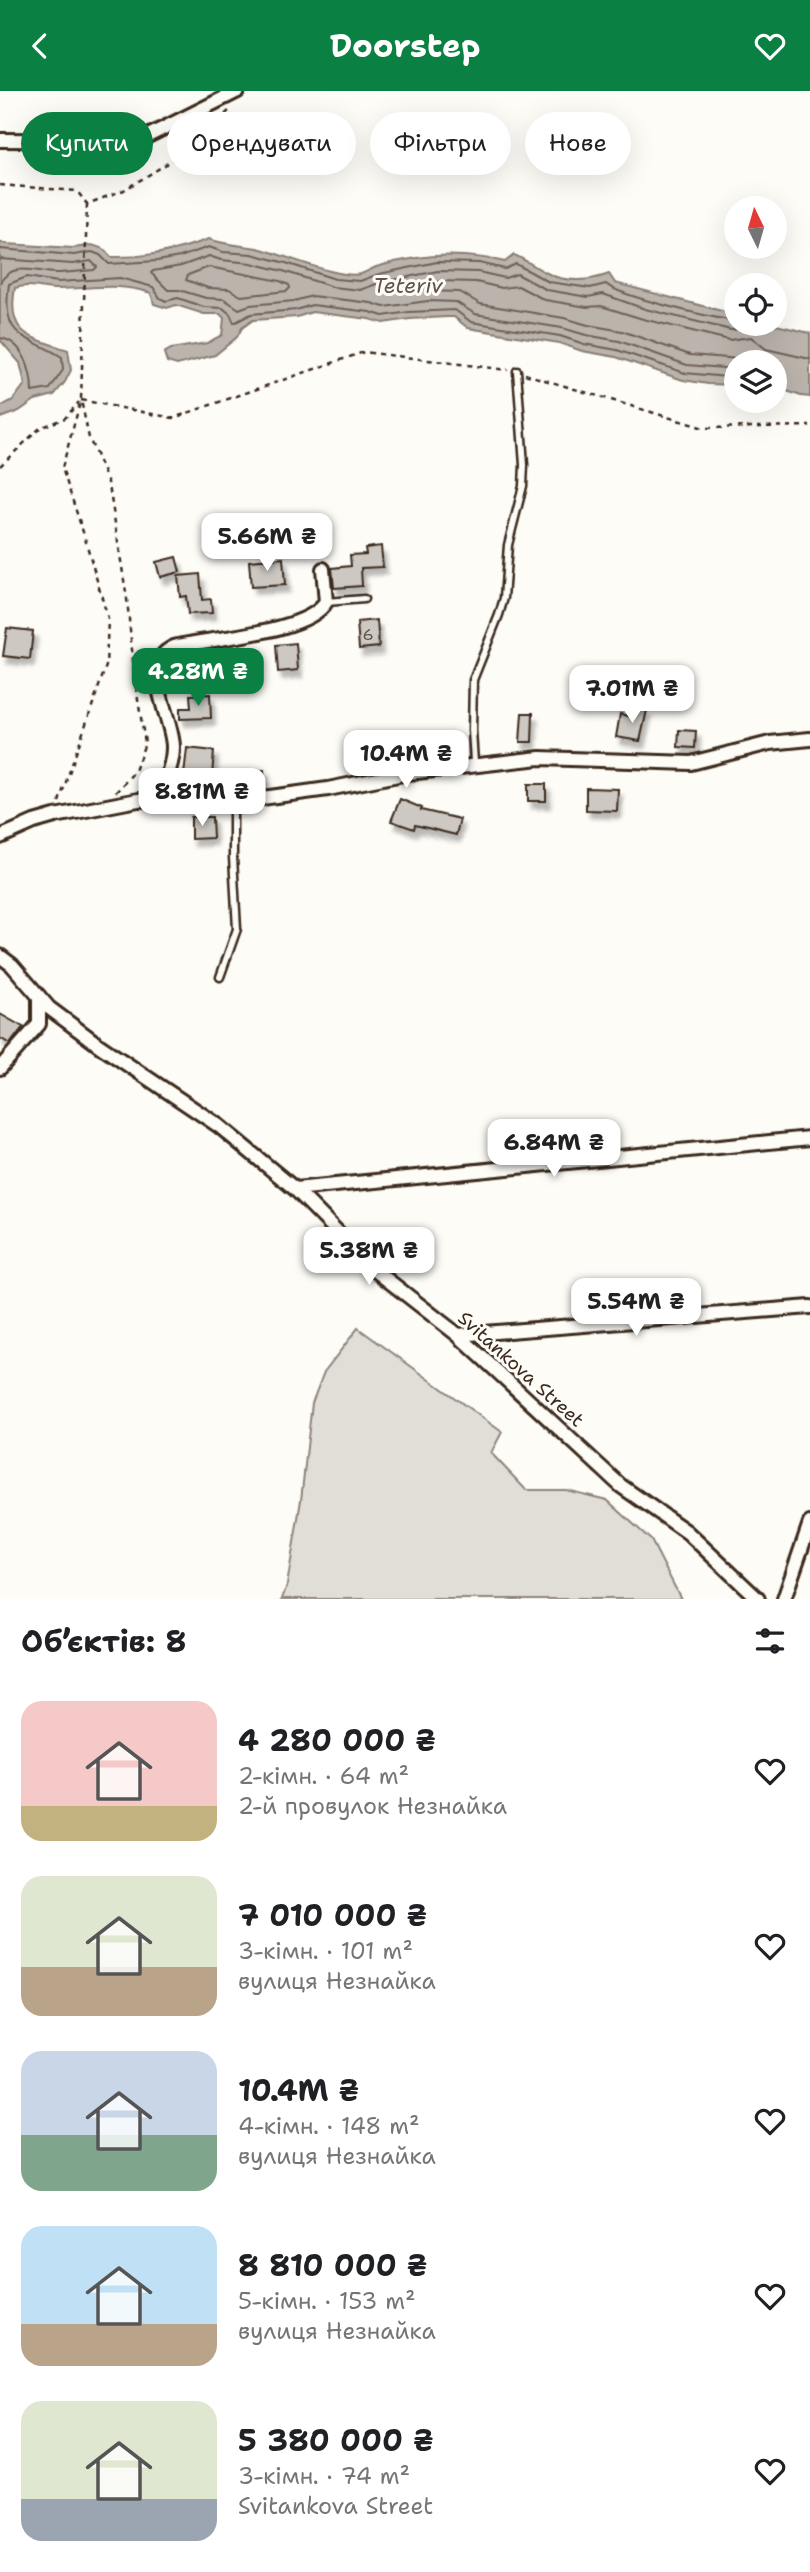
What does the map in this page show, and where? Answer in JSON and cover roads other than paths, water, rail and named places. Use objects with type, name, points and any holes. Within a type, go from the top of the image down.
[{"type":"street","points":[[0,141],[138,141],[238,91]]},
{"type":"street","points":[[158,799],[171,766],[173,745],[158,682],[158,665],[164,653],[174,646],[256,632],[306,619],[320,611],[326,602],[323,569]]},
{"type":"street","points":[[0,837],[34,822],[104,805],[158,799],[233,802],[474,764],[540,758],[691,763],[770,743],[810,739]]},
{"type":"street","name":"Svitankova Street","points":[[0,955],[49,1008],[100,1046],[219,1126],[295,1189],[376,1271],[458,1335],[621,1486],[687,1532],[758,1599]]},
{"type":"street","points":[[0,1068],[39,1024],[39,996]]},
{"type":"street","points":[[295,1189],[810,1138]]},
{"type":"street","points":[[458,1335],[810,1307]]},
{"type":"street","points":[[784,1599],[810,1523]]},
{"type":"lane","points":[[474,764],[471,730],[472,680],[502,607],[509,545],[523,486],[517,371]]},
{"type":"lane","points":[[326,602],[364,599]]},
{"type":"lane","points":[[220,977],[237,929],[233,802]]},
{"type":"water","name":"Teteriv","points":[[209,239],[257,248],[325,270],[351,275],[424,257],[457,256],[505,262],[514,255],[563,279],[587,279],[609,274],[615,283],[724,312],[724,336],[787,336],[787,328],[810,333],[810,397],[787,391],[787,350],[724,350],[724,385],[708,384],[683,380],[616,357],[582,351],[559,343],[468,328],[454,317],[383,323],[312,312],[297,317],[253,320],[215,355],[177,365],[167,362],[164,353],[171,349],[207,343],[222,335],[224,318],[220,314],[204,314],[176,305],[167,308],[154,304],[151,293],[128,288],[58,289],[26,286],[15,288],[13,304],[18,325],[32,337],[68,350],[71,370],[54,395],[35,400],[19,411],[0,418],[0,407],[13,400],[25,384],[20,363],[0,340],[0,242],[74,248],[92,245],[104,249],[111,257],[161,253]]}]
